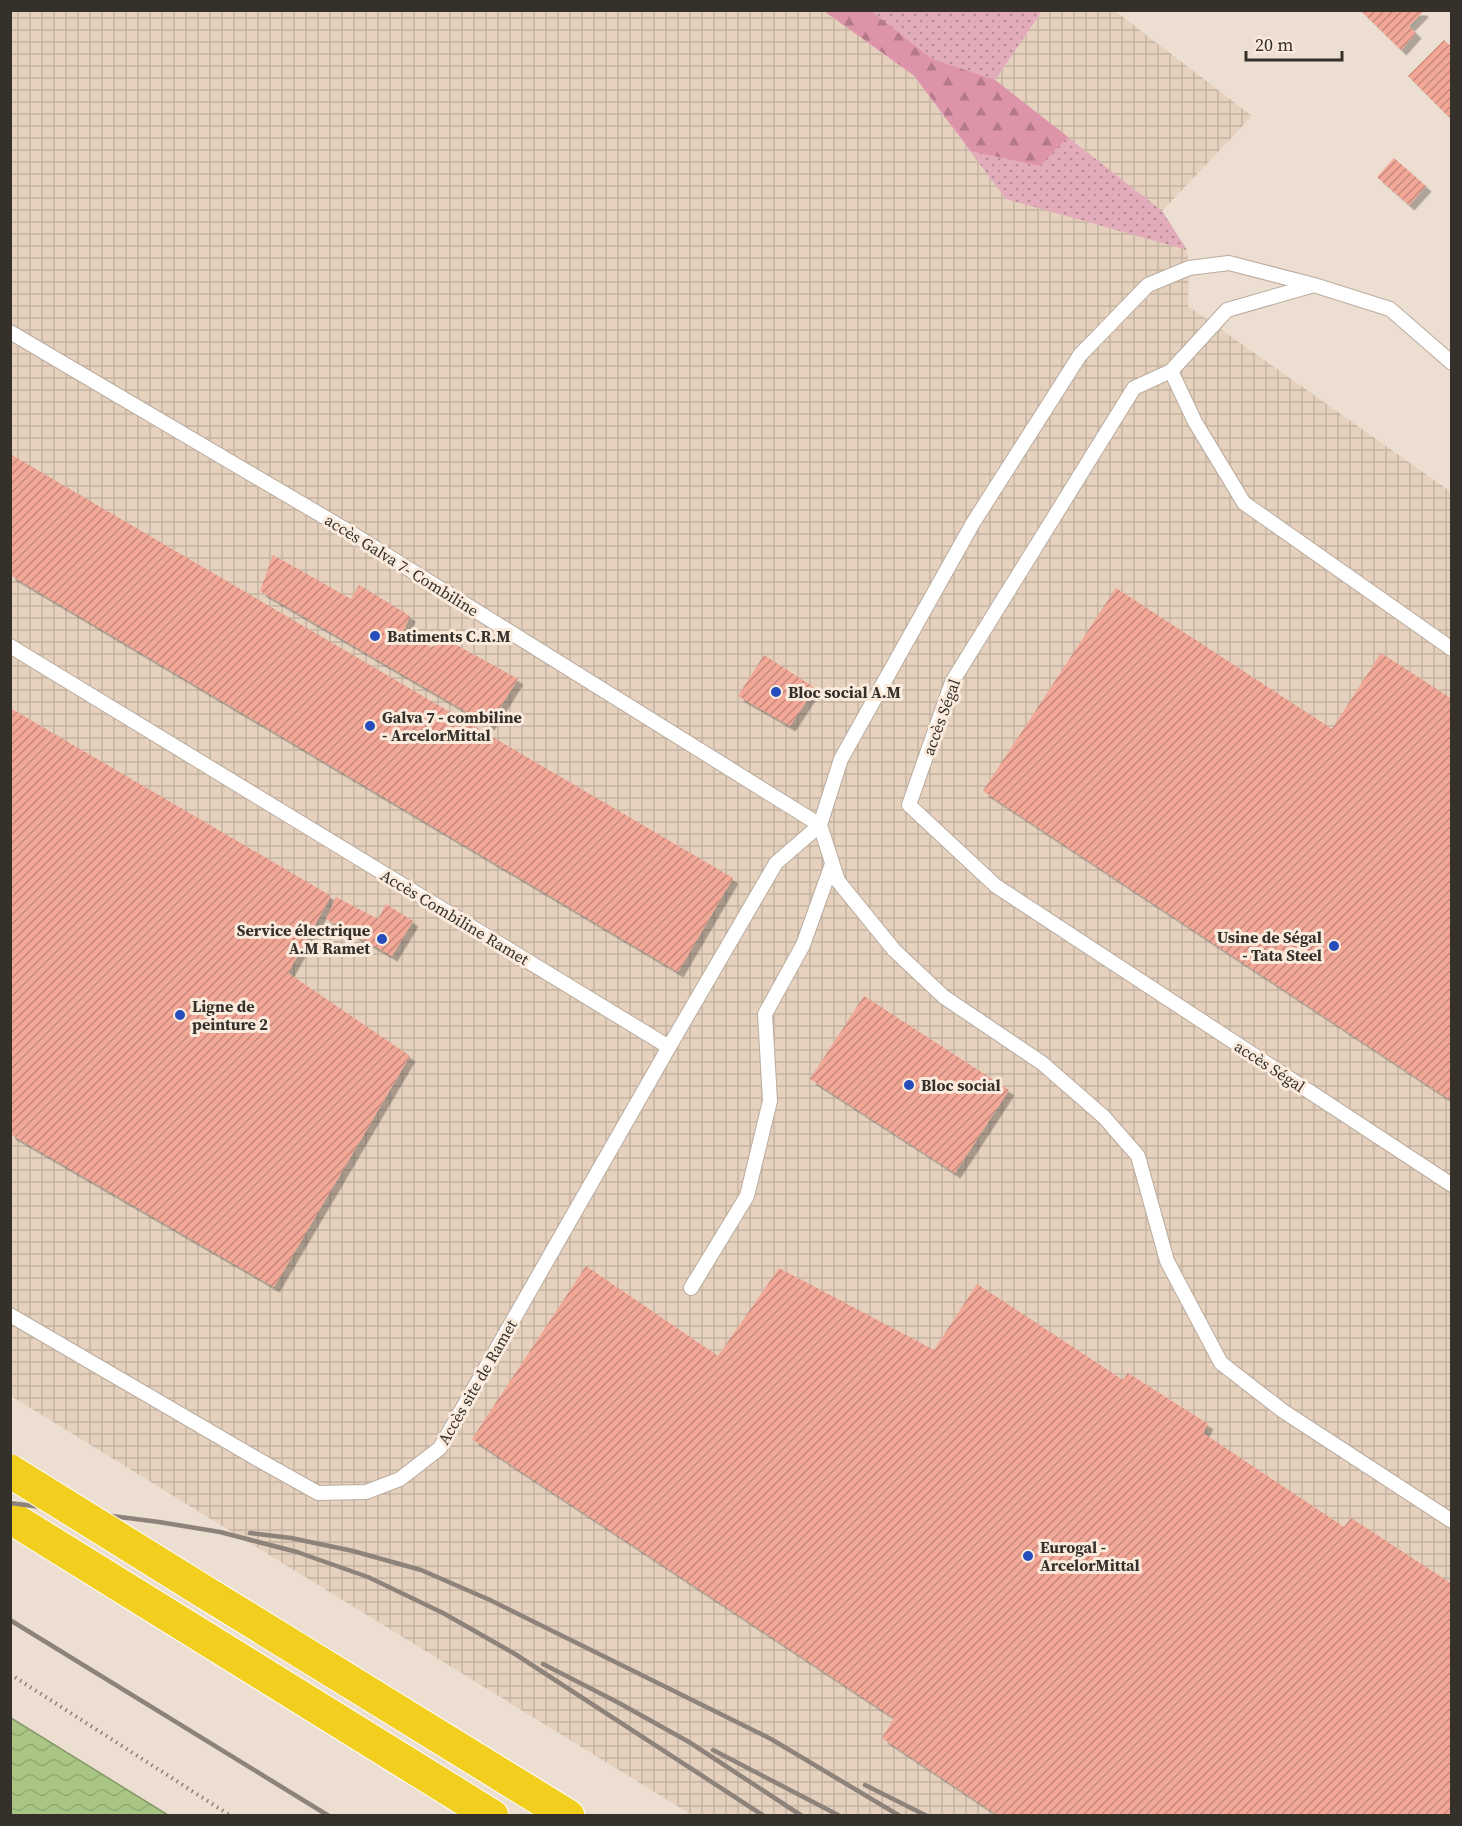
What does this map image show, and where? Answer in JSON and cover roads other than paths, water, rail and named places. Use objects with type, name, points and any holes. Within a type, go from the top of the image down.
[{"type":"highway","points":[[10,1471],[568,1815]]},
{"type":"highway","points":[[10,1517],[492,1815]]},
{"type":"lane","points":[[669,1047],[776,863],[820,825],[841,759],[973,523],[1080,355],[1148,285],[1190,268],[1229,263],[1314,285],[1390,309],[1452,363]]},
{"type":"lane","points":[[1314,285],[1227,310],[1171,371],[1195,422],[1244,503],[1452,650]]},
{"type":"lane","name":"accès Galva 7- Combiline","points":[[10,332],[343,528],[820,825]]},
{"type":"lane","name":"accès Ségal","points":[[1171,371],[1134,387],[951,682],[909,805],[996,886],[1452,1185]]},
{"type":"lane","name":"Accès Combiline Ramet","points":[[10,646],[669,1047]]},
{"type":"lane","points":[[820,825],[838,881],[894,950],[944,997],[1042,1063],[1104,1116],[1138,1156],[1167,1262],[1221,1363],[1283,1411],[1452,1521]]},
{"type":"lane","points":[[691,1288],[747,1196],[770,1101],[765,1014],[803,945],[832,864]]},
{"type":"lane","name":"Accès site de Ramet","points":[[10,1315],[318,1493],[366,1492],[400,1479],[440,1448],[669,1047]]},
{"type":"water","points":[[11,1718],[168,1815],[11,1815]]},
{"type":"railway","points":[[10,1503],[220,1532],[297,1552],[368,1577],[443,1613],[515,1654],[764,1816]]},
{"type":"railway","points":[[250,1533],[291,1538],[353,1551],[421,1570],[490,1600],[771,1739],[900,1816]]},
{"type":"railway","points":[[10,1620],[329,1816]]},
{"type":"railway","points":[[543,1664],[689,1742],[802,1816]]},
{"type":"railway","points":[[713,1750],[840,1816]]},
{"type":"railway","points":[[865,1785],[927,1816]]},
{"type":"place","name":"Batiments C.R.M","points":[[375,636]]},
{"type":"place","name":"Bloc social A.M","points":[[776,692]]},
{"type":"place","name":"Galva 7 - combiline - ArcelorMittal","points":[[370,726]]},
{"type":"place","name":"Service électrique A.M Ramet","points":[[382,939]]},
{"type":"place","name":"Usine de Ségal - Tata Steel","points":[[1334,946]]},
{"type":"place","name":"Ligne de peinture 2","points":[[180,1015]]},
{"type":"place","name":"Bloc social","points":[[909,1085]]},
{"type":"place","name":"Eurogal - ArcelorMittal","points":[[1028,1556]]}]
